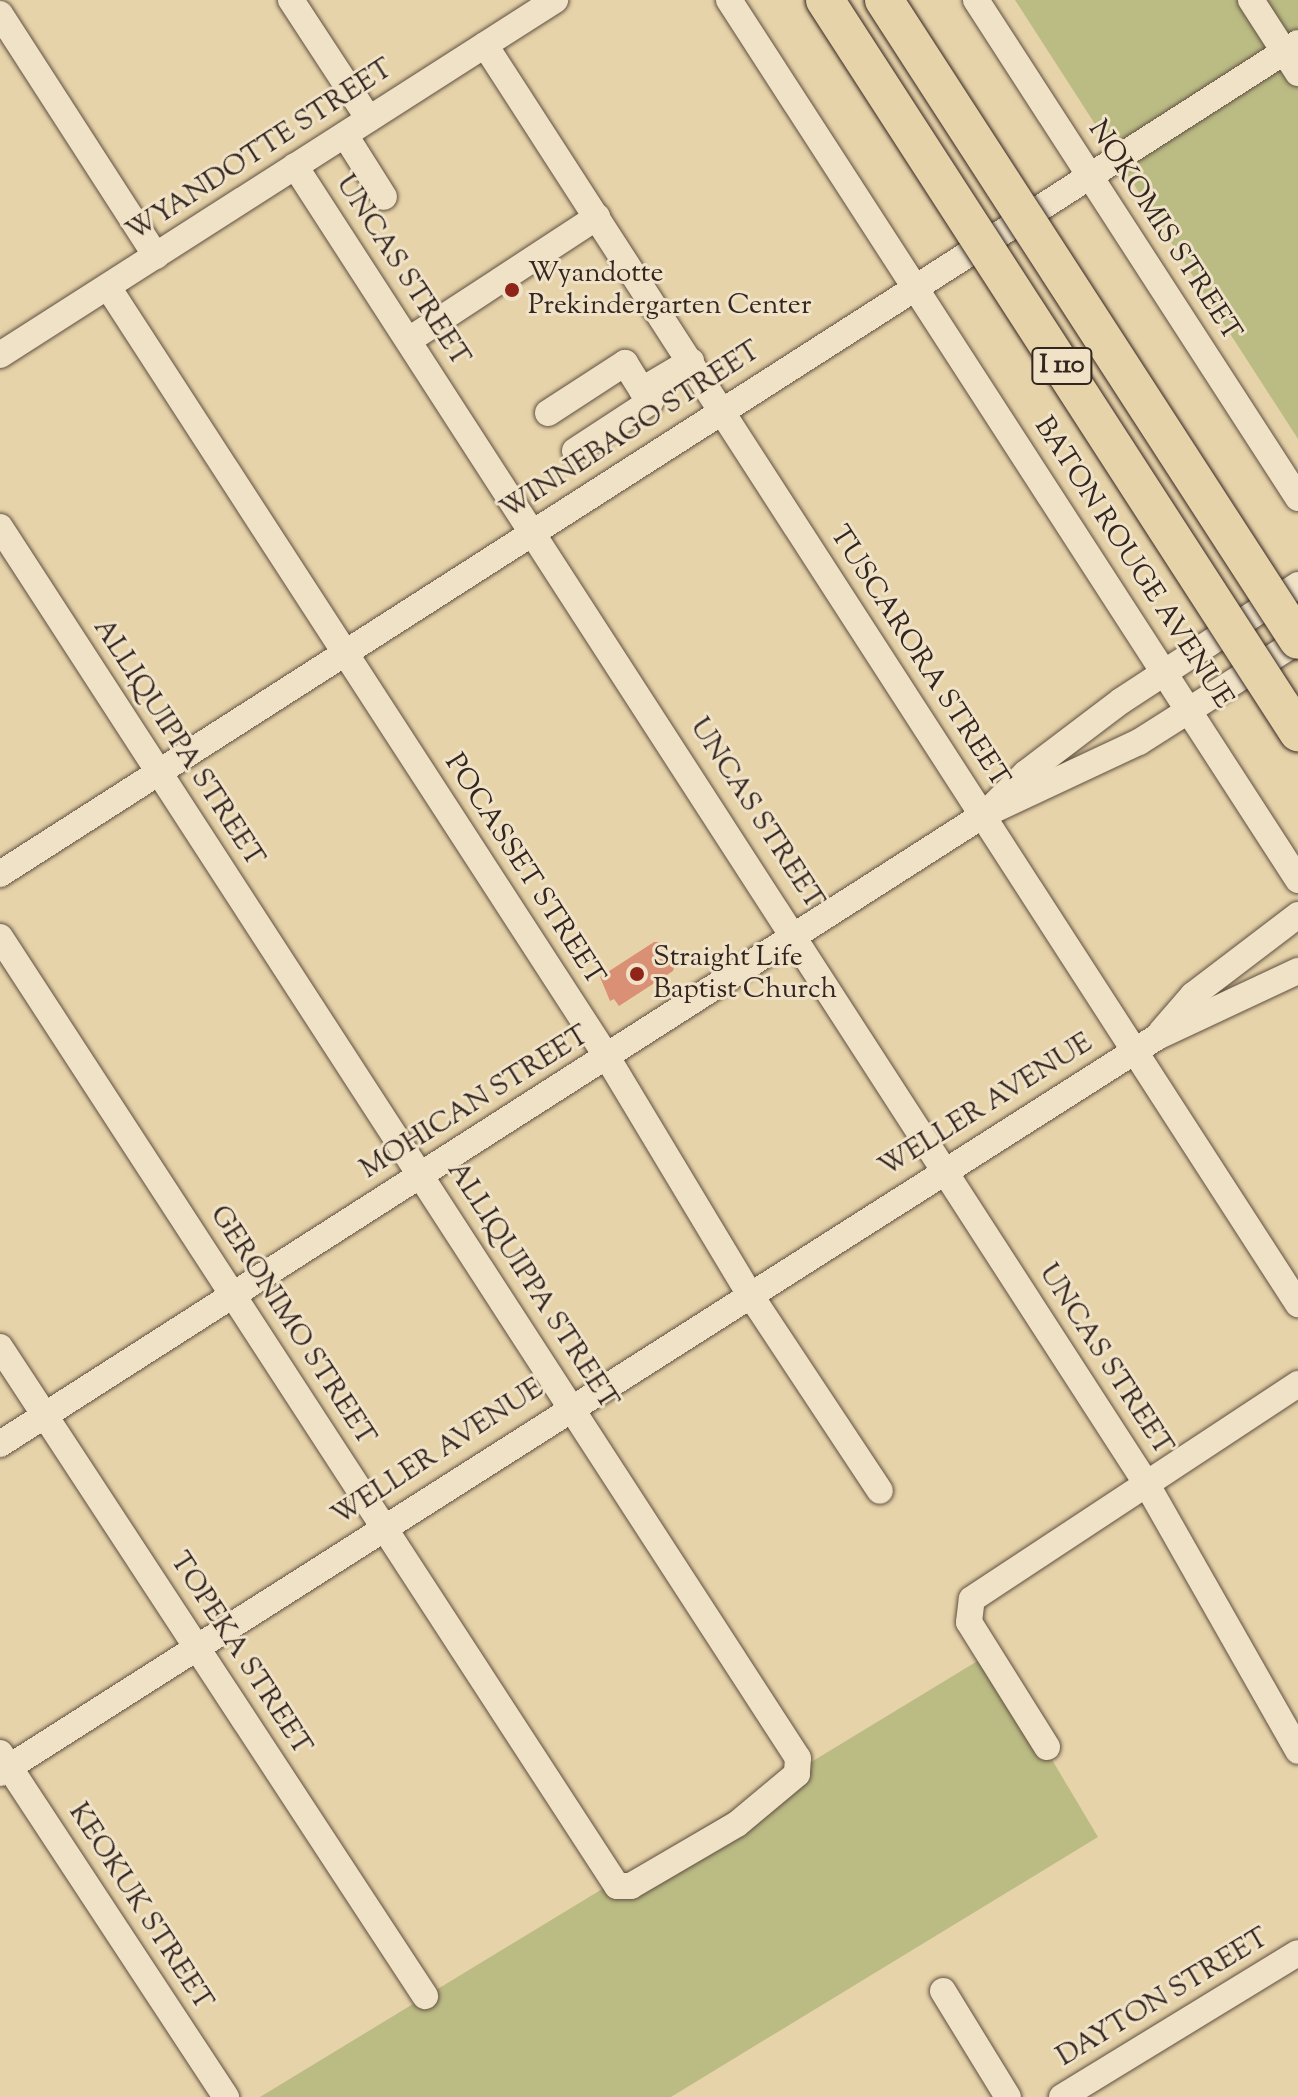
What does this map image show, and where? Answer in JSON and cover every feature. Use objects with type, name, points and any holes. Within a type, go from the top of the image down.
[{"type":"highway","name":"I 110","points":[[825,0],[1298,732]]},
{"type":"highway","name":"I 110","points":[[884,0],[1298,640]]},
{"type":"street","points":[[291,0],[369,119]]},
{"type":"street","name":"WYANDOTTE STREET","points":[[0,355],[555,0]]},
{"type":"street","name":"BATON ROUGE AVENUE","points":[[729,0],[1167,671],[1298,880]]},
{"type":"street","name":"NOKOMIS STREET","points":[[976,0],[1298,498]]},
{"type":"street","points":[[1251,0],[1293,56]]},
{"type":"street","points":[[0,14],[156,256]]},
{"type":"street","name":"TUSCARORA STREET","points":[[485,45],[1298,1304]]},
{"type":"street","name":"WINNEBAGO STREET","points":[[0,874],[1090,175],[1293,56]]},
{"type":"street","points":[[345,135],[384,197]]},
{"type":"street","name":"UNCAS STREET","points":[[295,166],[796,936],[1146,1483],[1298,1751]]},
{"type":"street","points":[[409,340],[597,217]]},
{"type":"street","name":"POCASSET STREET","points":[[108,287],[607,1057],[749,1293],[880,1491]]},
{"type":"street","points":[[642,390],[691,361]]},
{"type":"street","points":[[548,413],[625,363],[650,402],[575,451]]},
{"type":"street","name":"ALLIQUIPPA STREET","points":[[0,527],[798,1758],[797,1774],[737,1824],[631,1886],[617,1886],[607,1872]]},
{"type":"street","name":"MOHICAN STREET","points":[[983,815],[1026,773],[1167,671],[1298,585]]},
{"type":"street","name":"MOHICAN STREET","points":[[0,1444],[983,815],[1110,758],[1191,710],[1298,640]]},
{"type":"street","name":"WELLER AVENUE","points":[[1157,1037],[1193,995],[1298,915]]},
{"type":"street","name":"GERONIMO STREET","points":[[0,937],[607,1872]]},
{"type":"street","name":"WELLER AVENUE","points":[[3,1765],[1134,1051],[1157,1037],[1298,971]]},
{"type":"street","name":"TOPEKA STREET","points":[[0,1347],[425,1996]]},
{"type":"street","points":[[1047,1747],[969,1622],[969,1605],[985,1586],[1298,1384]]},
{"type":"street","name":"KEOKUK STREET","points":[[3,1765],[226,2097]]},
{"type":"street","name":"DAYTON STREET","points":[[1062,2097],[1298,1953]]},
{"type":"street","points":[[943,1991],[1008,2097]]},
{"type":"green space","points":[[1015,0],[1298,0],[1298,439]]},
{"type":"green space","points":[[989,1654],[1098,1837],[671,2097],[260,2097]]},
{"type":"building","name":"Straight Life Baptist Church","points":[[654,942],[661,942],[675,964],[673,971],[619,1006],[614,999],[610,1001],[600,977]]},
{"type":"place","name":"Wyandotte Prekindergarten Center","points":[[512,290]]},
{"type":"place","name":"Straight Life Baptist Church","points":[[637,974]]}]
